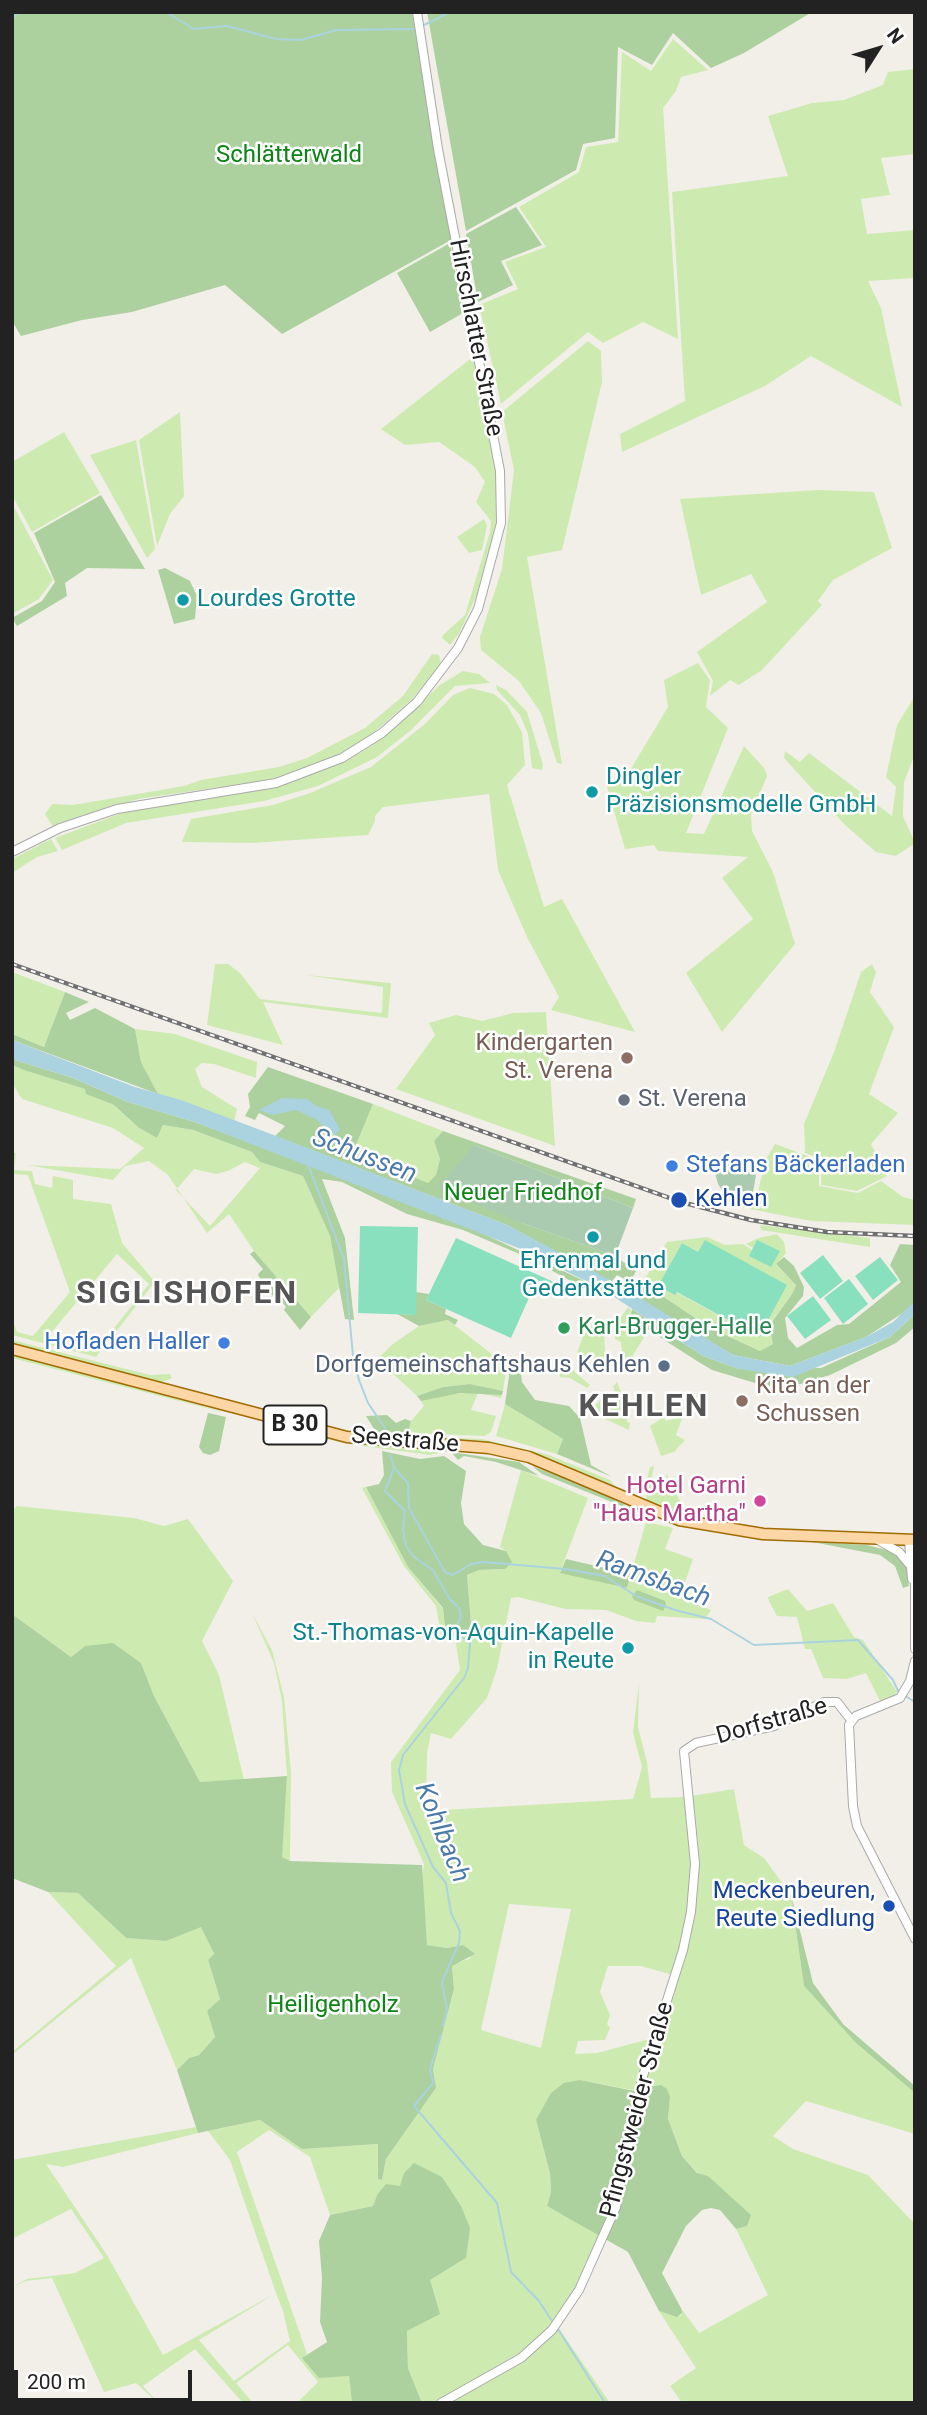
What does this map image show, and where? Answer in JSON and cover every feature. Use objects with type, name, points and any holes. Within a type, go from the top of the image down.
[{"type":"main road","name":"Seestraße","points":[[12,1349],[347,1437],[489,1448],[529,1458],[679,1520],[726,1529],[875,1539]]},
{"type":"main road","name":"B 30","points":[[875,1539],[912,1541]]},
{"type":"street","name":"Hirschlatter Straße","points":[[12,852],[60,828],[117,809],[163,799],[265,785],[327,765],[365,745],[398,720],[435,681],[478,609],[489,575],[500,523],[502,496],[497,448],[440,161],[417,12]]},
{"type":"street","points":[[875,1539],[899,1552],[909,1564]]},
{"type":"street","points":[[912,1541],[909,1564],[914,1585]]},
{"type":"street","points":[[915,1574],[915,1649]]},
{"type":"street","points":[[915,1661],[910,1682],[900,1698],[851,1720],[853,1806],[857,1826],[915,1939]]},
{"type":"street","name":"Dorfstraße","points":[[686,1748],[696,1743],[774,1726],[824,1702],[837,1702],[851,1720]]},
{"type":"street","name":"Pfingstweider Straße","points":[[441,2403],[521,2358],[552,2330],[579,2290],[616,2207],[642,2079],[691,1912],[695,1864],[683,1760],[686,1748]]},
{"type":"green space","name":"Schlätterwald","points":[[12,12],[412,12],[451,240],[282,334],[225,285],[132,312],[82,320],[21,336],[12,321]]},
{"type":"green space","points":[[427,12],[812,12],[744,53],[711,68],[673,33],[652,65],[618,47],[615,138],[583,144],[576,170],[466,231]]},
{"type":"green space","points":[[673,39],[708,70],[681,77],[676,91],[663,108],[678,339],[643,322],[603,343],[588,332],[501,404],[479,305],[518,289],[505,262],[546,247],[519,207],[579,172],[586,147],[618,142],[622,52],[651,71]]},
{"type":"green space","points":[[915,69],[915,154],[881,158],[890,195],[861,199],[867,234],[915,230],[915,278],[868,281],[881,308],[902,407],[811,356],[765,386],[622,452],[620,434],[685,401],[672,192],[788,176],[768,116],[812,103],[844,100],[883,85],[888,72]]},
{"type":"green space","points":[[516,207],[542,245],[501,261],[513,285],[478,302],[466,234]]},
{"type":"green space","points":[[450,243],[463,313],[430,332],[397,273]]},
{"type":"green space","points":[[588,341],[601,351],[602,382],[562,550],[527,557],[562,764],[557,763],[541,713],[519,681],[481,650],[480,637],[502,569],[514,470],[502,412]]},
{"type":"green space","points":[[474,356],[490,428],[498,490],[496,527],[477,594],[460,632],[450,645],[442,638],[443,635],[465,615],[490,532],[491,521],[476,502],[485,482],[475,467],[439,442],[405,445],[381,429]]},
{"type":"green space","points":[[180,412],[184,496],[170,514],[157,546],[139,440]]},
{"type":"green space","points":[[64,432],[100,493],[32,532],[12,495],[12,462]]},
{"type":"green space","points":[[136,440],[155,549],[147,558],[90,455]]},
{"type":"green space","points":[[818,490],[874,492],[892,548],[833,580],[818,601],[822,605],[762,670],[739,685],[730,680],[710,696],[713,681],[697,652],[767,602],[751,574],[701,595],[680,499]]},
{"type":"green space","points":[[101,495],[145,569],[87,568],[65,583],[67,596],[17,626],[12,618],[42,601],[55,582],[34,533]]},
{"type":"green space","points":[[12,503],[53,580],[39,599],[12,614]]},
{"type":"green space","points":[[484,519],[487,525],[482,550],[469,553],[457,537]]},
{"type":"green space","points":[[165,568],[190,581],[197,596],[195,619],[174,624],[158,570]]},
{"type":"green space","points":[[432,654],[439,655],[441,664],[412,699],[370,736],[333,758],[268,780],[138,799],[53,827],[45,814],[52,804],[73,805],[184,786],[201,780],[279,767],[307,758],[365,728],[403,696]]},
{"type":"green space","points":[[698,663],[710,680],[706,707],[728,728],[686,833],[704,834],[744,746],[765,769],[767,776],[751,814],[752,831],[773,872],[795,944],[722,1032],[686,973],[753,919],[722,878],[748,857],[658,851],[654,845],[625,849],[605,780],[623,782],[668,707],[664,680]]},
{"type":"green space","points":[[463,671],[479,674],[490,683],[455,686],[410,731],[377,757],[318,786],[264,801],[126,823],[62,850],[55,838],[135,808],[287,783],[332,767],[362,752],[388,733],[440,685]]},
{"type":"green space","points":[[496,685],[506,690],[527,712],[543,765],[542,770],[532,768],[528,734],[520,715],[497,690]]},
{"type":"green space","points":[[470,688],[494,694],[507,705],[522,732],[525,765],[507,785],[544,907],[562,899],[635,1032],[551,1010],[559,997],[527,937],[498,870],[489,794],[383,807],[375,816],[368,835],[252,843],[182,842],[191,819],[273,805],[310,793],[371,767],[425,724],[453,695]]},
{"type":"green space","points":[[915,696],[915,754],[904,782],[903,816],[915,843],[896,856],[876,852],[845,825],[784,758],[785,751],[800,762],[809,753],[892,816],[896,787],[886,777],[897,725]]},
{"type":"green space","points":[[51,839],[58,851],[37,857],[12,873],[12,859]]},
{"type":"green space","points":[[215,964],[228,964],[240,973],[260,999],[382,1013],[383,987],[306,975],[391,983],[388,1018],[263,1002],[283,1045],[207,1025]]},
{"type":"green space","points":[[872,964],[876,972],[870,992],[894,1027],[869,1094],[898,1113],[871,1144],[887,1176],[857,1191],[821,1185],[822,1159],[805,1153],[804,1124],[834,1052],[861,972]]},
{"type":"green space","points":[[12,972],[65,992],[44,1047],[12,1034]]},
{"type":"green space","points":[[65,992],[89,1002],[66,1013],[70,1020],[95,1008],[135,1029],[141,1062],[158,1094],[12,1040],[12,1034],[44,1047]]},
{"type":"green space","points":[[546,1012],[555,1146],[396,1089],[435,1035],[429,1023],[456,1015],[482,1021],[513,1013]]},
{"type":"green space","points":[[135,1029],[175,1034],[257,1062],[256,1078],[214,1064],[202,1063],[195,1069],[202,1087],[237,1109],[234,1122],[158,1094],[141,1062]]},
{"type":"green space","points":[[12,1059],[73,1078],[128,1102],[195,1122],[460,1223],[604,1290],[600,1297],[529,1258],[463,1230],[407,1214],[342,1182],[322,1179],[345,1238],[354,1320],[345,1319],[330,1236],[303,1176],[260,1162],[252,1152],[193,1130],[163,1125],[157,1138],[139,1128],[114,1105],[86,1094],[85,1089],[24,1070],[12,1065]]},
{"type":"green space","points":[[12,1065],[86,1089],[87,1094],[114,1105],[139,1128],[157,1138],[163,1125],[193,1130],[252,1152],[260,1162],[303,1176],[330,1236],[340,1287],[311,1317],[254,1251],[229,1214],[207,1233],[183,1198],[210,1226],[260,1168],[245,1162],[216,1174],[194,1169],[177,1189],[168,1175],[149,1161],[125,1166],[113,1180],[27,1165],[120,1169],[144,1148],[113,1128],[22,1099],[12,1083]]},
{"type":"green space","points":[[268,1067],[373,1104],[353,1152],[428,1183],[436,1175],[440,1159],[434,1141],[443,1131],[636,1199],[633,1208],[474,1145],[522,1223],[615,1256],[636,1271],[630,1282],[617,1275],[612,1281],[601,1276],[507,1225],[275,1136],[285,1126],[259,1113],[255,1120],[245,1116],[250,1107],[248,1094]]},
{"type":"green space","points":[[373,1104],[443,1131],[434,1141],[440,1159],[436,1175],[428,1183],[353,1152]]},
{"type":"green space","points":[[775,1144],[819,1160],[819,1186],[858,1193],[881,1181],[903,1197],[915,1200],[915,1225],[811,1221],[725,1204],[727,1195],[757,1197],[765,1161]]},
{"type":"green space","name":"Neuer Friedhof","points":[[474,1145],[633,1208],[615,1256],[522,1223],[438,1188]]},
{"type":"green space","points":[[12,1152],[16,1153],[14,1170],[32,1171],[35,1184],[52,1188],[53,1176],[73,1180],[73,1199],[111,1204],[122,1243],[155,1282],[96,1357],[12,1335],[12,1318],[17,1332],[33,1336],[70,1292],[28,1175],[12,1174]],"holes":[[[117,1254],[149,1284],[95,1352],[45,1340]]]},
{"type":"green space","points":[[727,1155],[756,1175],[753,1192],[722,1190],[713,1166]]},
{"type":"green space","points":[[760,1225],[870,1238],[870,1247],[761,1230]]},
{"type":"green space","points":[[360,1226],[418,1227],[416,1315],[358,1313]]},
{"type":"green space","points":[[777,1234],[784,1242],[786,1253],[776,1265],[796,1284],[792,1294],[769,1325],[773,1344],[760,1351],[710,1328],[646,1285],[634,1297],[667,1242],[707,1237],[725,1245],[743,1244],[752,1250],[758,1240],[753,1248],[746,1244],[758,1238]],"holes":[[[682,1243],[698,1252],[758,1337],[676,1292],[658,1286]]]},
{"type":"green space","points":[[456,1238],[556,1283],[554,1287],[537,1280],[511,1338],[426,1300]]},
{"type":"green space","points":[[705,1240],[787,1285],[759,1337],[677,1292],[675,1295],[658,1286],[682,1243],[698,1252]]},
{"type":"green space","points":[[757,1240],[780,1251],[771,1267],[749,1256]]},
{"type":"green space","points":[[900,1244],[915,1245],[915,1301],[909,1309],[866,1337],[790,1366],[733,1355],[637,1298],[646,1285],[710,1328],[760,1351],[773,1344],[769,1326],[796,1285],[776,1264],[784,1257],[794,1266],[804,1287],[803,1296],[785,1318],[788,1338],[797,1348],[837,1325],[849,1324],[901,1282],[890,1265]]},
{"type":"green space","points":[[254,1251],[311,1317],[300,1330],[284,1310],[286,1307],[278,1297],[265,1293],[258,1274],[263,1269],[250,1254]]},
{"type":"green space","points":[[823,1255],[843,1281],[820,1299],[800,1273]]},
{"type":"green space","points":[[880,1257],[898,1280],[873,1300],[855,1276]]},
{"type":"green space","points":[[849,1279],[868,1304],[843,1324],[824,1298]]},
{"type":"green space","points":[[416,1292],[429,1294],[426,1300],[446,1309],[445,1314],[458,1320],[455,1325],[448,1320],[419,1326],[397,1314],[416,1315]]},
{"type":"green space","points":[[813,1296],[831,1320],[805,1339],[787,1316]]},
{"type":"green space","points":[[628,1307],[631,1310],[630,1318],[648,1331],[633,1355],[629,1370],[624,1372],[621,1342],[615,1339],[615,1332],[616,1324]]},
{"type":"green space","points":[[632,1309],[703,1356],[739,1369],[821,1368],[890,1337],[915,1314],[915,1327],[896,1343],[830,1375],[801,1384],[765,1386],[712,1370],[630,1318]]},
{"type":"green space","points":[[448,1320],[502,1362],[506,1371],[503,1391],[470,1384],[443,1387],[417,1396],[377,1359],[419,1326]]},
{"type":"green space","points":[[596,1321],[604,1327],[605,1353],[613,1373],[609,1374],[589,1353],[582,1361],[577,1353],[583,1336]]},
{"type":"green space","points":[[12,1340],[150,1375],[170,1374],[172,1378],[160,1383],[12,1345]]},
{"type":"green space","points":[[12,1353],[220,1411],[222,1412],[12,1358]]},
{"type":"green space","points":[[519,1357],[522,1382],[535,1400],[569,1406],[580,1418],[591,1465],[612,1477],[557,1454],[563,1439],[505,1404],[510,1369]]},
{"type":"green space","points":[[567,1358],[572,1363],[569,1367],[590,1385],[587,1388],[570,1378],[560,1377],[559,1368]]},
{"type":"green space","points":[[617,1382],[631,1417],[627,1417],[629,1430],[590,1412],[607,1392],[616,1395],[613,1386]]},
{"type":"green space","points":[[470,1384],[503,1391],[502,1395],[460,1393],[421,1401],[417,1396],[443,1387]]},
{"type":"green space","points":[[487,1392],[502,1395],[501,1398],[478,1393],[471,1410],[496,1416],[491,1432],[485,1436],[408,1433],[411,1421],[424,1406],[421,1401],[446,1394]]},
{"type":"green space","points":[[505,1404],[563,1439],[557,1454],[496,1436]]},
{"type":"green space","points":[[208,1413],[226,1417],[219,1451],[210,1455],[203,1453],[199,1447]]},
{"type":"green space","points":[[387,1415],[396,1423],[405,1419],[411,1421],[408,1433],[376,1432],[366,1416]]},
{"type":"green space","points":[[683,1416],[676,1435],[685,1440],[674,1452],[661,1456],[650,1426],[664,1417],[666,1421]]},
{"type":"green space","points":[[306,1431],[441,1447],[442,1452],[430,1455],[348,1444],[305,1434]]},
{"type":"green space","points":[[438,1437],[482,1439],[549,1455],[610,1480],[618,1489],[528,1453]]},
{"type":"green space","points":[[382,1451],[420,1459],[444,1456],[466,1471],[461,1503],[464,1524],[483,1545],[506,1551],[512,1562],[505,1569],[479,1570],[467,1575],[472,1635],[446,1637],[443,1608],[408,1567],[366,1487],[379,1484],[384,1475]]},
{"type":"green space","points":[[451,1452],[519,1462],[539,1476],[496,1462],[464,1456],[458,1460]]},
{"type":"green space","points":[[532,1466],[590,1488],[657,1520],[542,1474]]},
{"type":"green space","points":[[654,1466],[651,1481],[667,1481],[666,1473],[687,1515],[647,1500],[645,1489],[650,1467]]},
{"type":"green space","points":[[521,1470],[588,1498],[560,1572],[627,1588],[646,1522],[673,1528],[665,1549],[693,1559],[680,1597],[711,1610],[705,1619],[657,1616],[655,1623],[636,1621],[606,1610],[565,1609],[518,1597],[511,1598],[497,1669],[487,1698],[451,1739],[431,1733],[427,1753],[426,1811],[633,1799],[642,1767],[633,1733],[639,1682],[638,1727],[647,1762],[651,1798],[686,1797],[692,1858],[686,1929],[673,1975],[641,1966],[608,1966],[600,1992],[610,2015],[607,2024],[610,2028],[605,2040],[578,2041],[575,2054],[597,2053],[657,2037],[694,1909],[691,1796],[734,1789],[744,1845],[764,1858],[791,1895],[804,1986],[856,2043],[915,2093],[915,2134],[806,2101],[773,2136],[793,2149],[868,2175],[915,2224],[915,2403],[682,2403],[670,2386],[696,2368],[659,2311],[681,2316],[681,2308],[699,2333],[768,2295],[736,2229],[747,2226],[682,2156],[668,2119],[670,2097],[580,2080],[536,2120],[550,2173],[551,2192],[547,2206],[602,2235],[592,2261],[558,2318],[532,2345],[510,2362],[437,2403],[422,2403],[408,2368],[407,2330],[430,2280],[466,2258],[400,2187],[377,2195],[373,2206],[330,2215],[310,2157],[269,2130],[237,2152],[307,2354],[302,2359],[349,2376],[352,2403],[297,2403],[318,2382],[288,2345],[236,2383],[253,2403],[243,2403],[195,2349],[143,2386],[158,2403],[136,2383],[104,2392],[52,2278],[26,2281],[12,2287],[27,2279],[75,2273],[104,2258],[71,2209],[12,2239],[12,2160],[196,2127],[198,2133],[63,2167],[46,2164],[107,2255],[163,2355],[276,2293],[230,2160],[208,2131],[260,2120],[302,2149],[378,2144],[378,2179],[382,2180],[386,2159],[436,2088],[433,2069],[454,1989],[452,1965],[471,1958],[463,1945],[447,1948],[427,1945],[421,1882],[424,1864],[392,1792],[391,1762],[460,1670],[455,1636],[472,1634],[467,1575],[479,1570],[505,1569],[506,1551],[500,1547]],"holes":[[[509,1904],[571,1909],[541,2048],[481,2030]],[[276,2293],[290,2341],[234,2381],[199,2340]]]},
{"type":"green space","points":[[366,1487],[408,1567],[443,1609],[446,1637],[441,1636],[436,1606],[404,1566],[362,1488]]},
{"type":"green space","points":[[17,1506],[134,1518],[164,1526],[188,1519],[233,1581],[202,1641],[219,1675],[244,1780],[200,1782],[154,1696],[141,1663],[85,1646],[71,1657],[12,1614],[12,1511]]},
{"type":"green space","points":[[812,1542],[867,1545],[894,1552],[906,1565],[909,1586],[903,1588],[895,1566],[880,1555]]},
{"type":"green space","points":[[566,1559],[631,1574],[627,1588],[560,1573]]},
{"type":"green space","points":[[788,1589],[807,1611],[833,1603],[854,1637],[863,1640],[897,1692],[892,1699],[880,1701],[866,1673],[847,1679],[823,1678],[811,1649],[805,1649],[797,1617],[777,1616],[769,1601],[768,1597]]},
{"type":"green space","points":[[637,1590],[665,1601],[663,1611],[634,1600],[632,1596]]},
{"type":"green space","points":[[252,1613],[272,1650],[284,1697],[291,1773],[290,1861],[281,1857],[287,1776],[282,1701],[274,1663]]},
{"type":"green space","name":"Heiligenholz","points":[[12,1614],[71,1657],[85,1646],[113,1643],[141,1663],[154,1696],[200,1782],[287,1776],[282,1857],[290,1861],[422,1865],[427,1945],[447,1948],[463,1945],[475,1954],[452,1966],[454,1989],[433,2069],[436,2088],[386,2159],[382,2180],[378,2179],[378,2144],[302,2149],[260,2120],[198,2133],[177,2070],[189,2058],[199,2055],[215,2037],[207,2011],[220,1999],[208,1960],[214,1954],[201,1927],[166,1941],[126,1938],[78,1893],[48,1892],[12,1878]]},
{"type":"green space","points":[[48,1892],[78,1893],[126,1938],[166,1941],[201,1926],[214,1955],[208,1960],[220,1999],[207,2011],[215,2037],[199,2055],[189,2058],[177,2070],[131,1958],[12,2055],[12,2052],[116,1966]]},
{"type":"green space","points":[[791,1895],[813,1983],[843,2024],[915,2086],[915,2093],[856,2043],[804,1986]]},
{"type":"green space","points":[[580,2080],[645,2093],[650,2087],[661,2085],[667,2089],[670,2097],[668,2119],[682,2156],[697,2173],[708,2176],[751,2215],[747,2226],[736,2229],[720,2210],[711,2208],[702,2210],[686,2226],[662,2273],[681,2308],[682,2313],[677,2317],[659,2311],[628,2252],[547,2206],[551,2192],[550,2173],[536,2120],[551,2093],[564,2083]]},
{"type":"green space","points":[[414,2163],[442,2177],[461,2206],[470,2228],[466,2258],[430,2280],[440,2314],[407,2331],[408,2368],[422,2403],[352,2403],[349,2376],[319,2378],[302,2358],[327,2342],[320,2322],[322,2278],[319,2241],[330,2215],[373,2206],[377,2195],[386,2184],[400,2186],[404,2173]]},
{"type":"green space","points":[[558,2327],[610,2403],[446,2403],[493,2378]]},
{"type":"water","points":[[12,1040],[135,1087],[181,1100],[507,1225],[612,1281],[733,1355],[790,1366],[866,1337],[893,1322],[915,1301],[915,1314],[890,1337],[793,1377],[739,1369],[703,1356],[604,1290],[521,1249],[195,1122],[128,1102],[73,1078],[12,1059]]},
{"type":"water","points":[[282,1098],[307,1099],[316,1106],[329,1110],[340,1129],[334,1136],[317,1120],[296,1110],[272,1115],[259,1110]]},
{"type":"waterway","points":[[12,19],[18,12]]},
{"type":"waterway","points":[[166,12],[194,29],[227,26],[276,39],[301,40],[336,30],[413,29]]},
{"type":"waterway","points":[[424,25],[450,12]]},
{"type":"waterway","name":"Kohlbach","points":[[307,1162],[344,1259],[353,1356],[359,1380],[368,1403],[385,1428]]},
{"type":"waterway","name":"Kohlbach","points":[[390,1455],[394,1468],[385,1491],[405,1511],[403,1530],[406,1546],[414,1557],[433,1570],[449,1598],[459,1608],[461,1617],[455,1629],[470,1644],[468,1668],[464,1678],[403,1755],[399,1770],[405,1804],[433,1867],[446,1883],[451,1913],[460,1931],[459,1943],[442,1982],[447,2010],[443,2026]]},
{"type":"waterway","name":"Ramsbach","points":[[394,1468],[408,1483],[409,1508],[445,1572],[453,1575],[471,1564],[483,1562],[565,1569],[605,1576],[636,1596],[711,1619],[754,1645],[858,1640],[893,1680],[898,1691]]},
{"type":"waterway","name":"Ramsbach","points":[[907,1697],[915,1702]]},
{"type":"waterway","name":"Kohlbach","points":[[441,2035],[430,2069],[433,2083],[414,2106],[497,2203],[511,2272],[539,2301],[552,2321]]},
{"type":"waterway","name":"Kohlbach","points":[[558,2329],[605,2403]]},
{"type":"railway","points":[[12,964],[681,1202],[751,1220],[827,1232],[915,1236]]},
{"type":"place","name":"Lourdes Grotte","points":[[183,600]]},
{"type":"place","name":"Dingler Präzisionsmodelle GmbH","points":[[592,792]]},
{"type":"place","name":"Kindergarten St. Verena","points":[[627,1058]]},
{"type":"place","name":"St. Verena","points":[[624,1100]]},
{"type":"place","name":"Stefans Bäckerladen","points":[[672,1166]]},
{"type":"place","name":"Kehlen","points":[[679,1200]]},
{"type":"place","name":"Ehrenmal und Gedenkstätte","points":[[593,1237]]},
{"type":"place","name":"Karl-Brugger-Halle","points":[[564,1328]]},
{"type":"place","name":"Hofladen Haller","points":[[224,1343]]},
{"type":"place","name":"Dorfgemeinschaftshaus Kehlen","points":[[664,1366]]},
{"type":"place","name":"Kita an der Schussen","points":[[742,1401]]},
{"type":"place","name":"Hotel Garni \"Haus Martha\"","points":[[760,1501]]},
{"type":"place","name":"St.-Thomas-von-Aquin-Kapelle in Reute","points":[[628,1648]]},
{"type":"place","name":"Meckenbeuren, Reute Siedlung","points":[[889,1906]]},
{"type":"district","name":"SIGLISHOFEN","points":[[187,1295]]},
{"type":"district","name":"KEHLEN","points":[[644,1408]]},
{"type":"water label","name":"Schussen","points":[[364,1157]]}]
